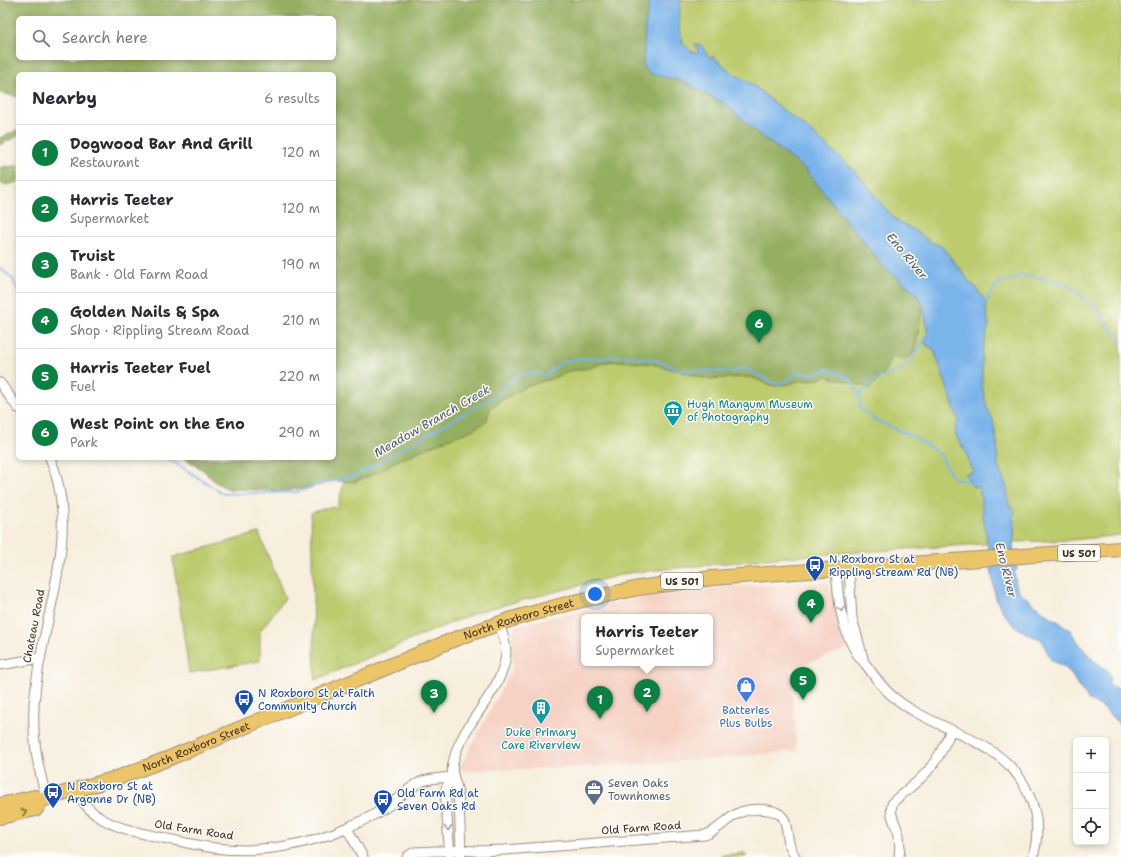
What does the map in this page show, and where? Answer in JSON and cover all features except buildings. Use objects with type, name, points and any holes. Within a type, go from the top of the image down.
[{"type":"highway","name":"North Roxboro Street","points":[[0,817],[36,809],[44,800],[117,778],[167,759],[405,659],[499,623],[539,610],[639,588],[712,578],[1121,550]]},
{"type":"highway","name":"North Roxboro Street","points":[[0,805],[35,797],[44,800]]},
{"type":"street","points":[[0,383],[16,405]]},
{"type":"street","name":"Chateau Road","points":[[44,800],[36,751],[36,686],[60,556],[63,520],[60,489],[51,460]]},
{"type":"street","points":[[842,570],[840,606],[843,620],[851,643],[881,685],[902,703],[921,715],[997,753],[1011,765],[1022,780],[1031,798],[1036,816],[1037,833],[1033,857]]},
{"type":"street","points":[[450,854],[445,790],[452,777],[454,758],[459,743],[493,689],[503,670],[506,651],[499,623]]},
{"type":"street","points":[[0,665],[40,658]]},
{"type":"street","points":[[899,857],[900,843],[891,812],[891,806],[893,802],[921,778],[933,764],[945,744],[951,730]]},
{"type":"street","points":[[452,777],[456,788],[461,853]]},
{"type":"street","name":"Old Farm Road","points":[[74,791],[92,812],[98,817],[110,822],[149,835],[216,848],[242,849],[278,847],[324,836],[347,828],[389,805],[421,782],[436,778],[452,777]]},
{"type":"street","name":"Old Farm Road","points":[[407,857],[414,852],[450,854],[705,835],[713,833],[732,817],[741,812],[765,809],[775,811],[783,817],[786,824],[789,844],[795,857]]},
{"type":"street","points":[[347,828],[363,857]]},
{"type":"shaded area","points":[[828,582],[847,649],[790,669],[797,751],[715,759],[609,766],[467,771],[459,769],[513,668],[512,633],[518,625],[628,600],[725,587]]},
{"type":"green space","points":[[0,0],[650,0],[645,26],[652,74],[682,81],[725,104],[760,135],[806,170],[883,266],[917,294],[923,305],[915,350],[910,357],[902,360],[892,357],[882,376],[870,388],[826,376],[821,379],[798,381],[790,384],[774,386],[750,377],[707,379],[653,364],[620,361],[606,362],[590,368],[569,371],[551,379],[527,386],[491,407],[486,422],[472,430],[394,462],[379,472],[354,482],[335,481],[318,486],[282,491],[229,489],[215,482],[203,470],[187,460],[336,460],[336,72],[16,72],[16,97],[0,93]]},
{"type":"green space","points":[[357,0],[1121,0],[1121,535],[1072,540],[1013,542],[786,557],[628,573],[477,612],[315,680],[311,513],[329,507],[337,508],[345,479]]},
{"type":"green space","points":[[16,131],[16,137],[0,145],[0,138]]},
{"type":"green space","points":[[16,166],[16,182],[6,185],[0,184],[0,168]]},
{"type":"green space","points":[[259,533],[285,598],[260,631],[260,661],[189,673],[173,557]]},
{"type":"green space","points":[[745,853],[746,857],[721,857],[721,855]]},
{"type":"water","name":"Eno River","points":[[650,0],[681,0],[679,20],[682,43],[691,51],[696,53],[699,52],[695,44],[701,45],[709,57],[714,57],[733,74],[753,85],[811,131],[853,169],[897,221],[913,229],[929,241],[941,246],[970,283],[976,287],[986,303],[989,324],[982,352],[982,385],[987,408],[993,420],[997,442],[998,466],[1007,488],[1009,506],[1012,507],[1015,514],[1012,517],[1015,522],[1013,547],[1017,570],[1014,573],[1017,589],[1044,612],[1069,629],[1091,658],[1108,671],[1111,676],[1109,682],[1114,687],[1121,689],[1121,724],[1118,723],[1101,706],[1088,699],[1070,672],[1063,666],[1051,660],[1041,639],[1025,632],[1012,623],[1003,611],[995,596],[979,487],[973,487],[965,474],[973,472],[973,469],[970,467],[967,454],[956,436],[955,426],[959,422],[934,350],[925,344],[928,335],[923,305],[917,294],[883,266],[806,170],[760,135],[725,104],[682,81],[652,74],[643,68],[645,26]]},
{"type":"waterway","name":"Meadow Branch Creek","points":[[0,268],[13,279],[16,287]]},
{"type":"waterway","points":[[985,305],[996,286],[1005,281],[1013,280],[1020,275],[1063,283],[1097,308],[1121,344]]},
{"type":"waterway","points":[[859,395],[877,379],[906,366],[916,355],[928,333]]},
{"type":"waterway","name":"Meadow Branch Creek","points":[[170,460],[224,494],[298,492],[323,483],[355,476],[498,394],[509,382],[519,375],[530,373],[546,375],[562,362],[572,360],[626,356],[655,360],[679,370],[731,372],[745,368],[775,384],[786,382],[797,372],[814,374],[827,369],[848,377],[859,395],[860,408],[873,419],[916,438],[940,454],[953,478],[971,483]]},
{"type":"place","name":"West Point on the Eno","points":[[759,343]]},
{"type":"place","name":"Hugh Mangum Museum of Photography","points":[[673,427]]},
{"type":"place","name":"N Roxboro St at Rippling Stream Rd (NB)","points":[[815,582]]},
{"type":"place","name":"Golden Nails & Spa","points":[[811,623]]},
{"type":"place","name":"Harris Teeter Fuel","points":[[803,700]]},
{"type":"place","name":"Batteries Plus Bulbs","points":[[746,703]]},
{"type":"place","name":"Harris Teeter","points":[[647,712]]},
{"type":"place","name":"Truist","points":[[434,713]]},
{"type":"place","name":"N Roxboro St at Faith Community Church","points":[[244,716]]},
{"type":"place","name":"Dogwood Bar And Grill","points":[[600,719]]},
{"type":"place","name":"Duke Primary Care Riverview","points":[[541,725]]},
{"type":"place","name":"Seven Oaks Townhomes","points":[[594,806]]},
{"type":"place","name":"N Roxboro St at Argonne Dr (NB)","points":[[53,809]]},
{"type":"place","name":"Old Farm Rd at Seven Oaks Rd","points":[[383,816]]}]
